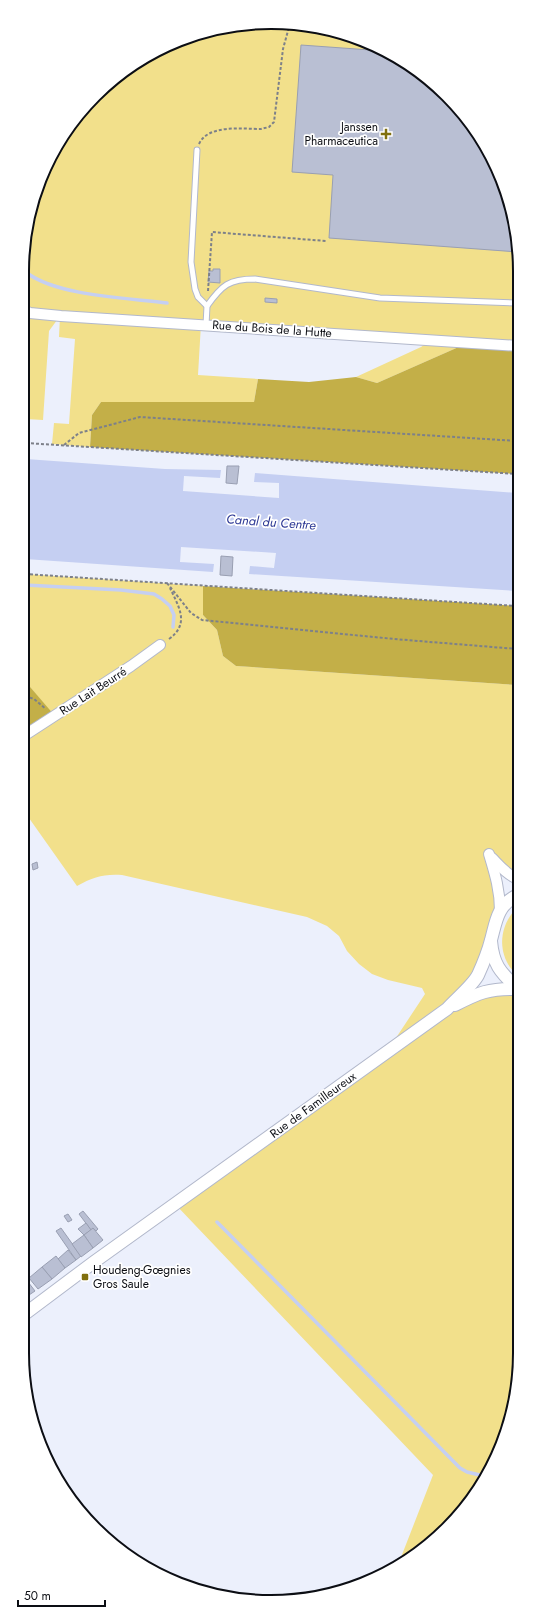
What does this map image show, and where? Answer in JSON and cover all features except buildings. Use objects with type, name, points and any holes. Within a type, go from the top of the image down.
[{"type":"street","name":"Rue du Bois de la Hutte","points":[[29,312],[61,316],[513,346]]},
{"type":"street","name":"Rue Lait Beurré","points":[[29,733],[160,645]]},
{"type":"street","points":[[500,911],[500,893],[489,854],[513,877]]},
{"type":"street","name":"Rue de Familleureux","points":[[29,1311],[111,1250],[447,1009],[477,977],[491,940],[494,924],[500,911],[513,898]]},
{"type":"street","name":"Rue de Familleureux","points":[[491,940],[492,953],[501,973],[513,985]]},
{"type":"street","points":[[447,1009],[478,993],[500,988],[513,988]]},
{"type":"lane","points":[[197,150],[191,262],[195,289],[198,297],[207,306]]},
{"type":"lane","points":[[206,325],[207,306],[218,291],[239,280],[255,280],[380,298],[513,303]]},
{"type":"path","points":[[197,150],[200,141],[206,134],[215,130],[261,129],[268,128],[274,122],[283,49],[288,30]]},
{"type":"path","points":[[207,306],[212,232],[326,241]]},
{"type":"path","points":[[64,445],[78,433],[140,417],[513,441]]},
{"type":"path","points":[[29,443],[513,474]]},
{"type":"path","points":[[29,574],[513,606]]},
{"type":"path","points":[[160,645],[176,634],[181,626],[181,615],[167,583]]},
{"type":"path","points":[[167,583],[191,613],[202,620],[394,639],[513,649]]},
{"type":"path","points":[[29,697],[34,699],[55,716]]},
{"type":"shaded area","points":[[271,29],[303,31],[334,37],[364,47],[392,61],[418,79],[431,89],[453,111],[481,150],[495,178],[505,208],[511,239],[513,271],[513,346],[470,342],[377,383],[356,377],[421,347],[431,340],[201,324],[198,375],[258,379],[254,402],[101,402],[92,415],[90,447],[52,444],[54,423],[69,424],[75,339],[59,337],[60,316],[49,331],[43,420],[29,419],[29,271],[31,239],[37,208],[47,178],[61,150],[79,124],[89,111],[111,89],[150,61],[178,47],[208,37],[239,31]]},
{"type":"shaded area","points":[[470,342],[513,346],[513,474],[90,447],[92,415],[101,402],[254,402],[258,379],[309,382],[356,377],[377,383]]},
{"type":"shaded area","points":[[29,574],[203,586],[203,615],[217,630],[223,656],[236,666],[513,685],[513,875],[490,855],[500,893],[484,961],[448,1008],[513,990],[513,1353],[511,1385],[505,1416],[495,1446],[481,1474],[453,1513],[431,1535],[401,1557],[433,1475],[175,1204],[386,1053],[425,994],[422,988],[388,980],[372,974],[359,964],[347,951],[339,936],[327,926],[307,917],[122,875],[98,877],[77,886],[29,818],[29,732],[54,716],[29,686]]},
{"type":"shaded area","points":[[203,586],[513,606],[513,685],[236,666],[223,656],[217,630],[203,615]]},
{"type":"shaded area","points":[[29,686],[55,716],[29,732]]},
{"type":"shaded area","points":[[513,912],[513,970],[505,959],[502,942],[503,933]]},
{"type":"water","name":"Canal du Centre","points":[[29,459],[165,469],[221,470],[220,478],[184,476],[183,491],[279,498],[279,483],[254,482],[255,473],[513,493],[513,591],[249,574],[250,566],[274,568],[276,553],[181,547],[180,562],[214,564],[213,572],[29,559]]},
{"type":"waterway","points":[[29,274],[40,281],[56,287],[94,295],[167,303]]},
{"type":"waterway","points":[[29,585],[121,590],[154,594],[170,606],[174,615],[173,627]]},
{"type":"waterway","points":[[217,1222],[460,1468],[467,1472],[480,1475]]},
{"type":"place","name":"Janssen Pharmaceutica","points":[[386,134]]},
{"type":"place","name":"Houdeng-Gœgnies Gros Saule","points":[[85,1277]]}]
